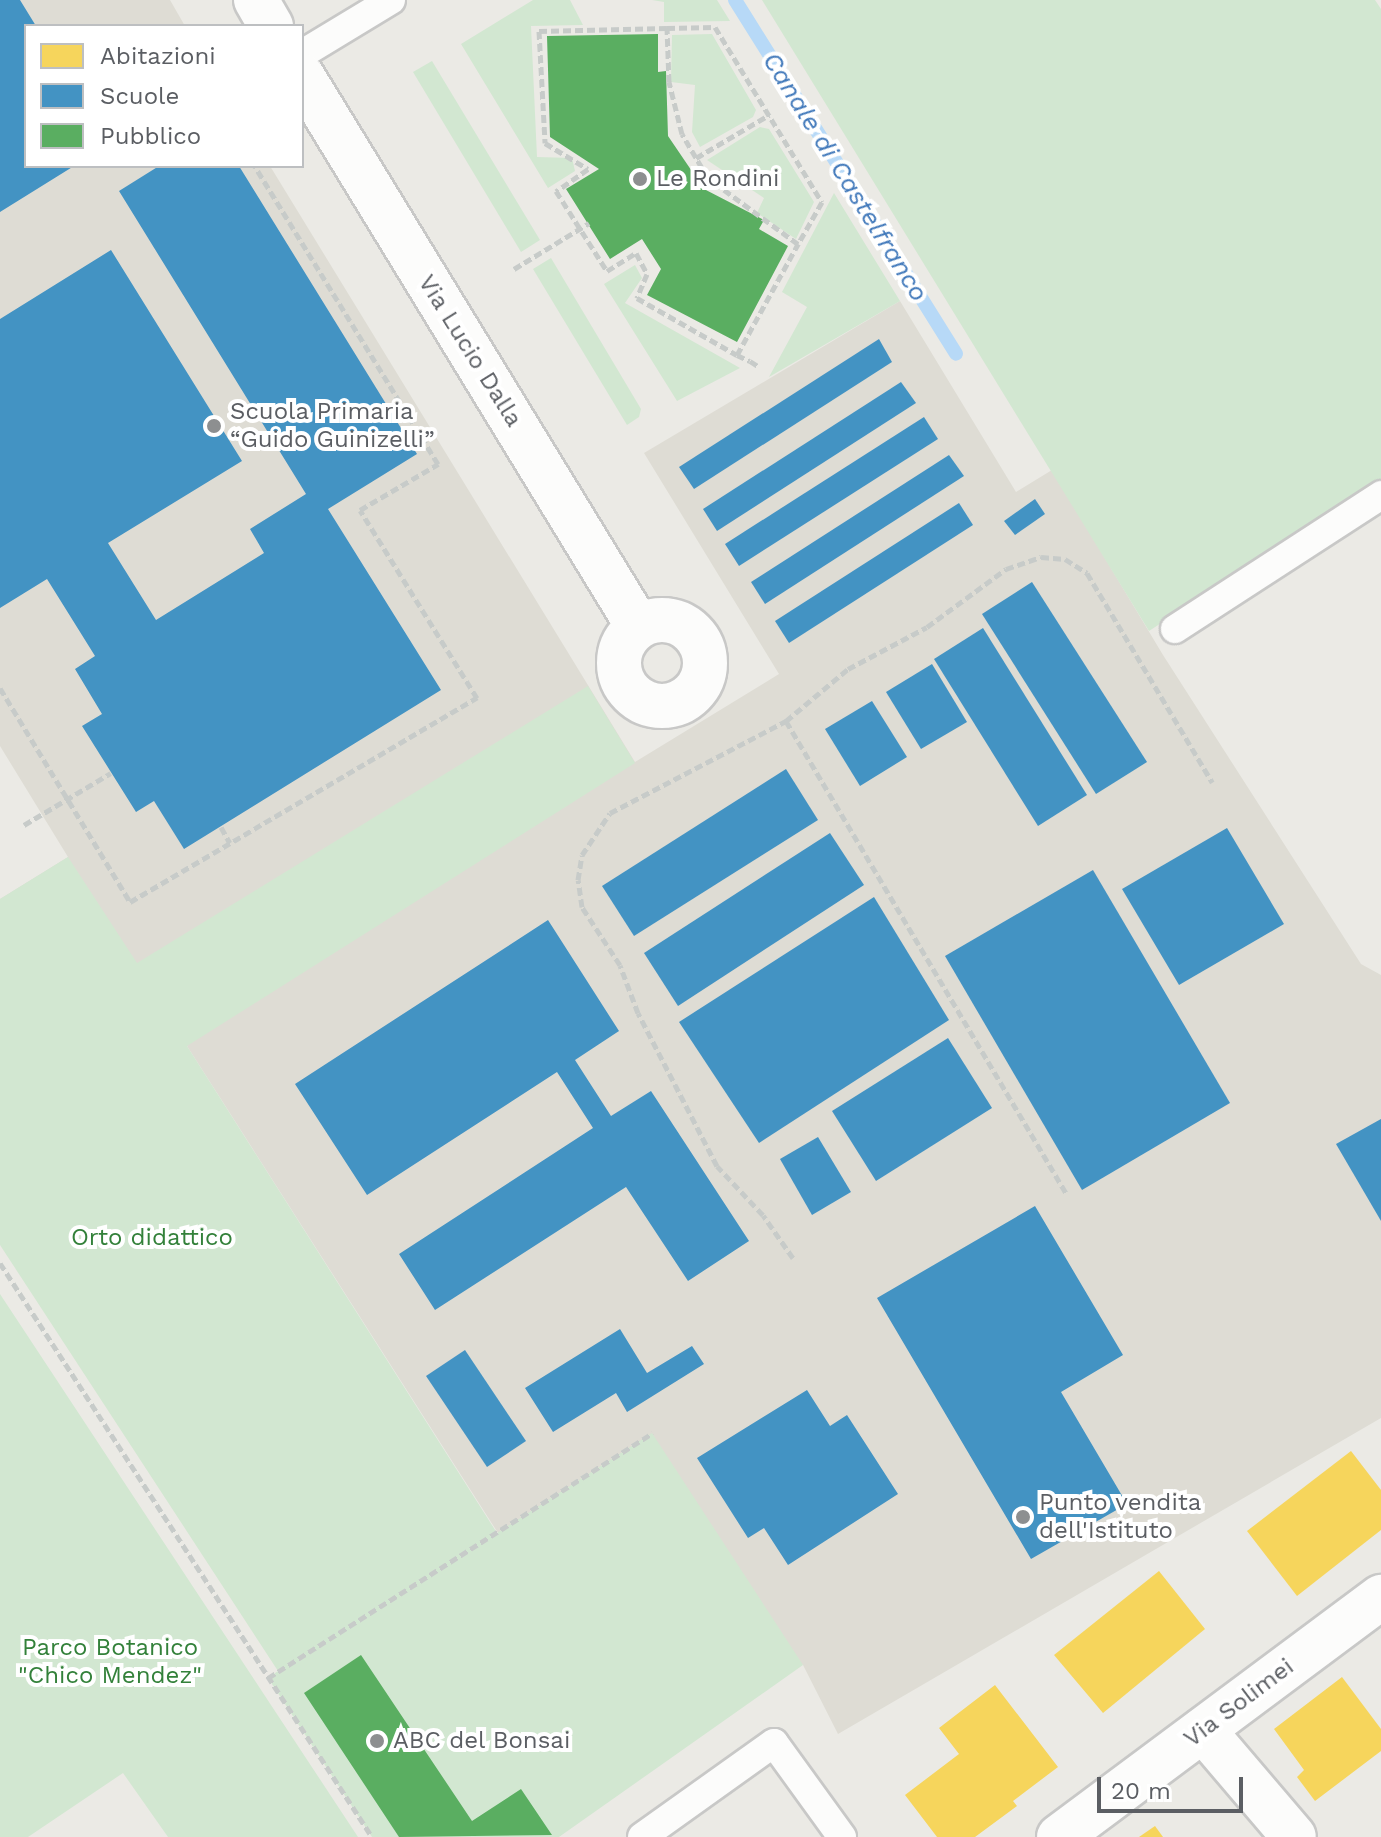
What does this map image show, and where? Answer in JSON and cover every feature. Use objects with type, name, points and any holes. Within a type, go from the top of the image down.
[{"type":"street","points":[[256,0],[270,24]]},
{"type":"street","name":"Via Lucio Dalla","points":[[304,79],[638,626]]},
{"type":"street","name":"Via Solimei","points":[[1059,1837],[1381,1597]]},
{"type":"street","points":[[1203,1730],[1294,1837]]},
{"type":"lane","points":[[304,53],[391,0]]},
{"type":"lane","points":[[1175,629],[1381,495]]},
{"type":"lane","points":[[642,1837],[774,1743],[842,1837]]},
{"type":"path","points":[[737,355],[822,202],[769,115],[715,27],[539,31],[545,143],[588,169],[556,191],[607,271],[636,253],[647,274],[637,298],[737,355],[758,366]]},
{"type":"path","points":[[667,28],[669,82],[682,134],[708,178],[798,244]]},
{"type":"path","points":[[696,158],[769,115]]},
{"type":"path","points":[[0,688],[130,902],[477,698],[360,510],[438,464],[256,168]]},
{"type":"path","points":[[514,269],[589,223]]},
{"type":"path","points":[[793,1258],[763,1215],[717,1166],[638,1013],[620,965],[582,907],[578,880],[582,855],[610,813],[786,721],[848,669],[927,627],[1006,569],[1041,557],[1065,559],[1087,573],[1212,782]]},
{"type":"path","points":[[786,721],[1066,1193]]},
{"type":"path","points":[[24,825],[111,773]]},
{"type":"path","points":[[221,827],[230,843]]},
{"type":"path","points":[[0,1263],[372,1837]]},
{"type":"path","points":[[268,1678],[652,1433]]},
{"type":"shaded area","points":[[0,0],[170,0],[184,24],[24,24],[24,168],[271,168],[635,762],[779,674],[644,453],[900,301],[1016,492],[1052,470],[1163,655],[1361,964],[1381,975],[1381,1418],[838,1734],[803,1665],[498,1533],[187,1046],[0,899],[68,857],[0,746]]},
{"type":"green space","points":[[533,0],[570,0],[583,25],[531,26],[537,157],[572,158],[575,171],[548,188],[461,44]]},
{"type":"green space","points":[[652,0],[717,0],[730,21],[664,22],[664,2]]},
{"type":"green space","points":[[762,0],[1375,0],[1381,9],[1381,480],[1149,631]]},
{"type":"green space","points":[[712,34],[756,110],[753,117],[700,147],[692,132],[695,85],[671,82],[672,35]]},
{"type":"green space","points":[[432,61],[540,240],[521,252],[413,72]]},
{"type":"green space","points":[[760,127],[769,129],[814,202],[796,239],[757,213],[764,198],[707,160]]},
{"type":"green space","points":[[834,193],[900,301],[769,377],[807,307],[782,292]]},
{"type":"green space","points":[[551,258],[641,409],[639,417],[627,425],[533,269]]},
{"type":"green space","points":[[635,265],[642,278],[625,303],[740,368],[677,401],[604,284]]},
{"type":"green space","name":"Orto didattico","points":[[588,686],[635,763],[187,1046],[497,1533],[652,1433],[803,1665],[559,1837],[372,1837],[268,1678],[278,1671],[0,1245],[0,899],[68,857],[137,963]]},
{"type":"green space","name":"Parco Botanico \"Chico Mendez\"","points":[[0,1294],[358,1837],[168,1837],[123,1773],[28,1837],[0,1837]]},
{"type":"building: Abitazioni","points":[[1351,1451],[1381,1490],[1381,1530],[1297,1596],[1247,1531]]},
{"type":"building: Abitazioni","points":[[1159,1571],[1205,1629],[1103,1713],[1054,1655]]},
{"type":"building: Abitazioni","points":[[1342,1677],[1381,1729],[1381,1751],[1315,1801],[1297,1777],[1304,1770],[1274,1729]]},
{"type":"building: Abitazioni","points":[[995,1685],[1058,1767],[1013,1801],[1017,1806],[975,1837],[937,1837],[905,1795],[959,1754],[939,1728]]},
{"type":"building: Abitazioni","points":[[1155,1826],[1163,1837],[1139,1837]]},
{"type":"building: Scuole","points":[[0,0],[20,0],[35,24],[24,24],[24,168],[71,168],[0,212]]},
{"type":"building: Scuole","points":[[156,168],[240,168],[417,454],[328,509],[441,690],[184,849],[154,801],[136,812],[82,726],[102,714],[75,669],[95,656],[47,579],[0,608],[0,319],[111,250],[242,461],[108,543],[156,620],[264,553],[250,529],[306,494],[119,191]]},
{"type":"building: Scuole","points":[[879,339],[892,362],[694,489],[679,467]]},
{"type":"building: Scuole","points":[[901,382],[916,403],[717,531],[703,509]]},
{"type":"building: Scuole","points":[[924,417],[938,439],[739,566],[725,544]]},
{"type":"building: Scuole","points":[[949,455],[964,476],[765,604],[751,582]]},
{"type":"building: Scuole","points":[[1035,499],[1045,514],[1015,535],[1004,521]]},
{"type":"building: Scuole","points":[[959,503],[973,525],[789,643],[775,621]]},
{"type":"building: Scuole","points":[[1032,582],[1147,762],[1096,794],[982,614]]},
{"type":"building: Scuole","points":[[983,628],[1087,795],[1038,826],[934,659]]},
{"type":"building: Scuole","points":[[932,664],[967,722],[921,749],[886,692]]},
{"type":"building: Scuole","points":[[872,701],[907,757],[860,786],[825,729]]},
{"type":"building: Scuole","points":[[786,769],[818,820],[634,936],[602,886]]},
{"type":"building: Scuole","points":[[1227,828],[1284,924],[1179,985],[1122,889]]},
{"type":"building: Scuole","points":[[830,833],[864,885],[678,1006],[644,953]]},
{"type":"building: Scuole","points":[[1093,870],[1230,1103],[1082,1190],[945,956]]},
{"type":"building: Scuole","points":[[874,897],[949,1020],[759,1143],[679,1022]]},
{"type":"building: Scuole","points":[[548,920],[619,1031],[575,1060],[611,1116],[651,1091],[749,1241],[688,1281],[626,1187],[435,1310],[399,1254],[593,1128],[557,1072],[367,1195],[295,1084]]},
{"type":"building: Scuole","points":[[948,1038],[992,1108],[876,1181],[832,1111]]},
{"type":"building: Scuole","points":[[1381,1119],[1381,1221],[1336,1144]]},
{"type":"building: Scuole","points":[[818,1137],[851,1192],[812,1215],[780,1159]]},
{"type":"building: Scuole","points":[[1035,1206],[1123,1355],[1061,1392],[1127,1504],[1031,1559],[877,1298]]},
{"type":"building: Scuole","points":[[620,1329],[647,1373],[692,1346],[704,1364],[627,1412],[616,1393],[553,1432],[525,1388]]},
{"type":"building: Scuole","points":[[465,1350],[526,1441],[487,1467],[426,1376]]},
{"type":"building: Scuole","points":[[807,1390],[830,1426],[847,1415],[898,1494],[788,1565],[764,1528],[748,1538],[697,1458]]},
{"type":"building: Pubblico","name":"Le Rondini","points":[[658,34],[658,72],[666,71],[668,136],[704,189],[764,220],[759,229],[788,246],[737,342],[647,295],[661,269],[642,239],[610,259],[566,189],[599,169],[550,137],[547,36]]},
{"type":"building: Pubblico","name":"ABC del Bonsai","points":[[361,1655],[472,1821],[521,1789],[552,1835],[399,1837],[304,1693]]},
{"type":"waterway","name":"Canale di Castelfranco","points":[[735,0],[956,354]]},
{"type":"place","name":"Le Rondini","points":[[640,179]]},
{"type":"place","name":"Scuola Primaria “Guido Guinizelli”","points":[[214,426]]},
{"type":"place","name":"Punto vendita dell'Istituto","points":[[1023,1517]]},
{"type":"place","name":"ABC del Bonsai","points":[[377,1741]]}]
